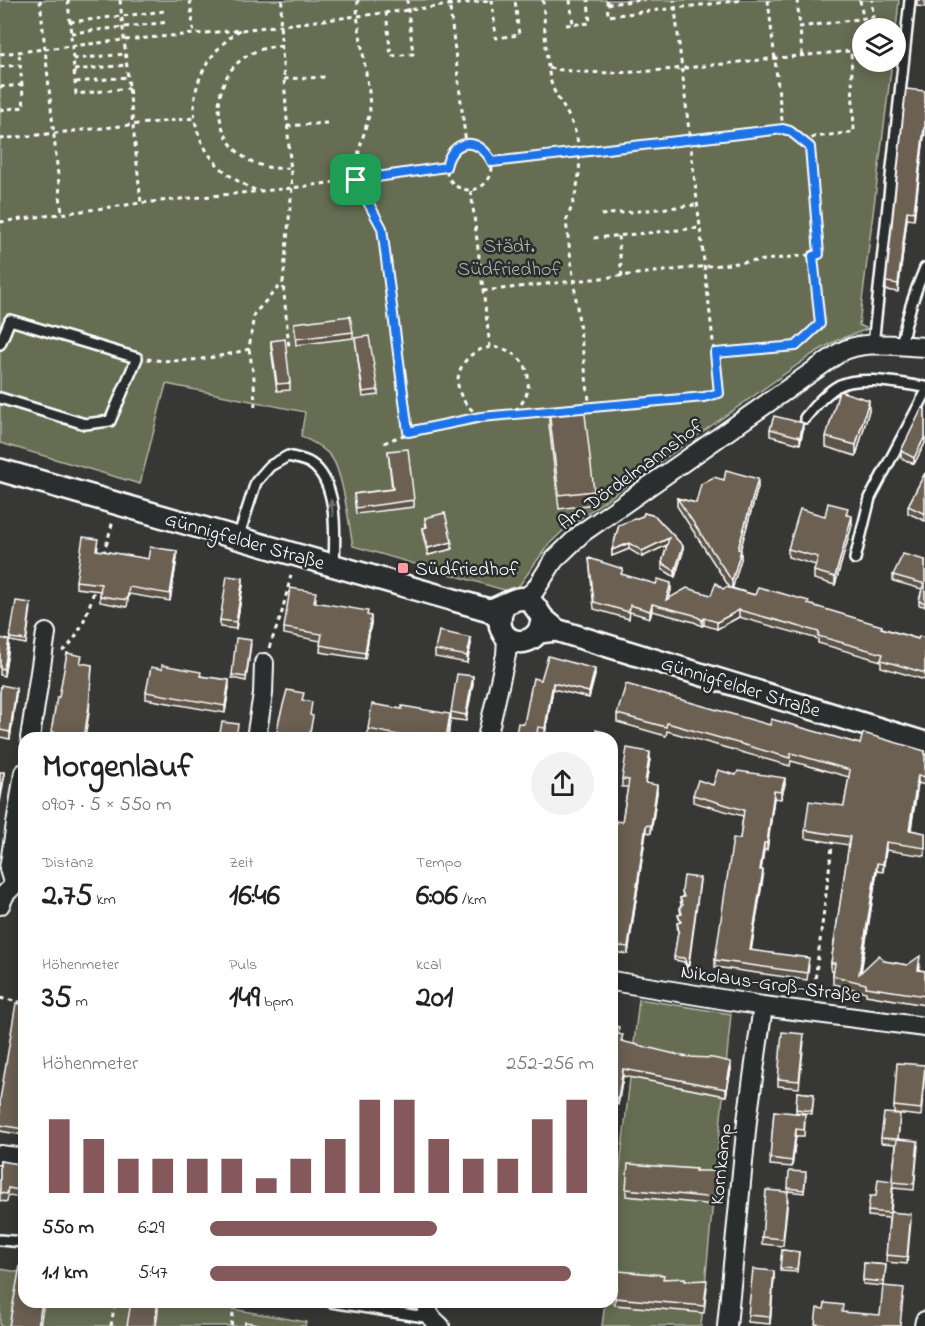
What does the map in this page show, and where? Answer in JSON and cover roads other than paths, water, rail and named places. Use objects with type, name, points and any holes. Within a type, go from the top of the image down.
[{"type":"street","name":"Am Dördelmannshof","points":[[538,612],[554,560],[582,532],[839,353],[849,347],[873,345],[925,347]]},
{"type":"street","name":"Günnigfelder Straße","points":[[0,470],[497,612]]},
{"type":"street","points":[[489,732],[511,645],[499,625],[497,612],[509,602],[538,612],[527,641],[511,645]]},
{"type":"street","name":"Günnigfelder Straße","points":[[538,612],[925,742]]},
{"type":"street","points":[[31,732],[46,633]]},
{"type":"street","points":[[257,732],[263,694],[264,663]]},
{"type":"street","points":[[18,811],[9,869],[18,882]]},
{"type":"street","points":[[0,905],[4,894],[18,885]]},
{"type":"street","name":"Nikolaus-Groß-Straße","points":[[618,982],[763,1006],[925,1027]]},
{"type":"street","name":"Kornkamp","points":[[727,1326],[747,1121],[763,1006]]},
{"type":"street","points":[[0,1155],[18,1157]]},
{"type":"street","points":[[924,1326],[925,1321]]},
{"type":"lane","points":[[873,345],[910,0]]},
{"type":"lane","points":[[901,346],[914,293],[925,268]]},
{"type":"lane","points":[[0,344],[10,320],[137,358],[110,421],[85,424],[0,398]]},
{"type":"lane","points":[[805,418],[822,398],[841,385],[857,381],[925,387]]},
{"type":"lane","points":[[855,559],[870,498],[925,394]]},
{"type":"lane","points":[[237,539],[256,482],[270,466],[288,456],[309,462],[323,474],[332,501],[335,532],[334,566]]},
{"type":"lane","points":[[0,1240],[18,1242]]},
{"type":"lane","points":[[369,1308],[432,1318]]},
{"type":"place","name":"Südfriedhof","points":[[403,568]]},
{"type":"park label","name":"Städt. Südfriedhof","points":[[509,256]]}]
